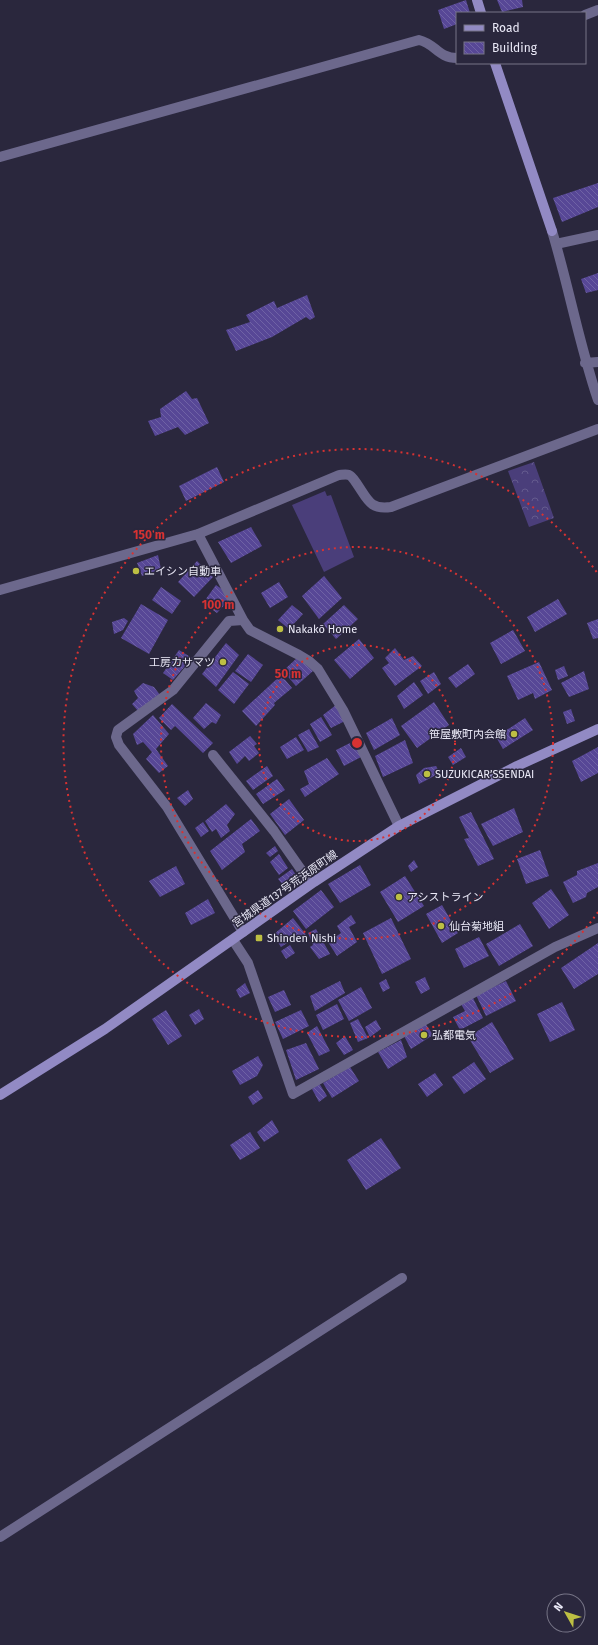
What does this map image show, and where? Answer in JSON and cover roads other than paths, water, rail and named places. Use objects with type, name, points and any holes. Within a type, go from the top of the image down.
[{"type":"main road","points":[[477,0],[481,12]]},
{"type":"main road","points":[[495,64],[552,231]]},
{"type":"main road","name":"宮城県道137号荒浜原町線","points":[[0,1095],[105,1029],[314,882],[399,826],[517,766],[598,729]]},
{"type":"street","points":[[586,15],[598,10]]},
{"type":"street","points":[[0,157],[419,40],[426,42],[448,58],[456,58]]},
{"type":"street","points":[[552,231],[585,363],[598,400]]},
{"type":"street","points":[[556,244],[598,235]]},
{"type":"street","points":[[585,363],[598,362]]},
{"type":"street","points":[[0,590],[198,534],[339,475],[348,475],[354,480],[374,506],[380,508],[391,507],[598,429]]},
{"type":"street","points":[[198,534],[243,620],[250,630],[299,654],[318,669],[343,710],[399,826]]},
{"type":"street","points":[[243,620],[229,621],[173,690],[118,730],[116,737],[119,745],[181,828],[243,932]]},
{"type":"street","points":[[213,755],[274,831],[307,878]]},
{"type":"street","points":[[233,940],[248,963],[294,1094],[555,947],[598,928]]},
{"type":"street","points":[[0,1537],[402,1278]]},
{"type":"place","name":"エイシン自動車","points":[[136,571]]},
{"type":"place","name":"Nakakō Home","points":[[280,629]]},
{"type":"place","name":"工房カサマツ","points":[[223,662]]},
{"type":"place","name":"笹屋敷町内会館","points":[[514,734]]},
{"type":"place","name":"SUZUKICAR’SSENDAI","points":[[427,774]]},
{"type":"place","name":"アシストライン","points":[[399,897]]},
{"type":"place","name":"仙台菊地組","points":[[441,926]]},
{"type":"place","name":"Shinden Nishi","points":[[259,938]]},
{"type":"place","name":"弘都電気","points":[[424,1035]]}]
